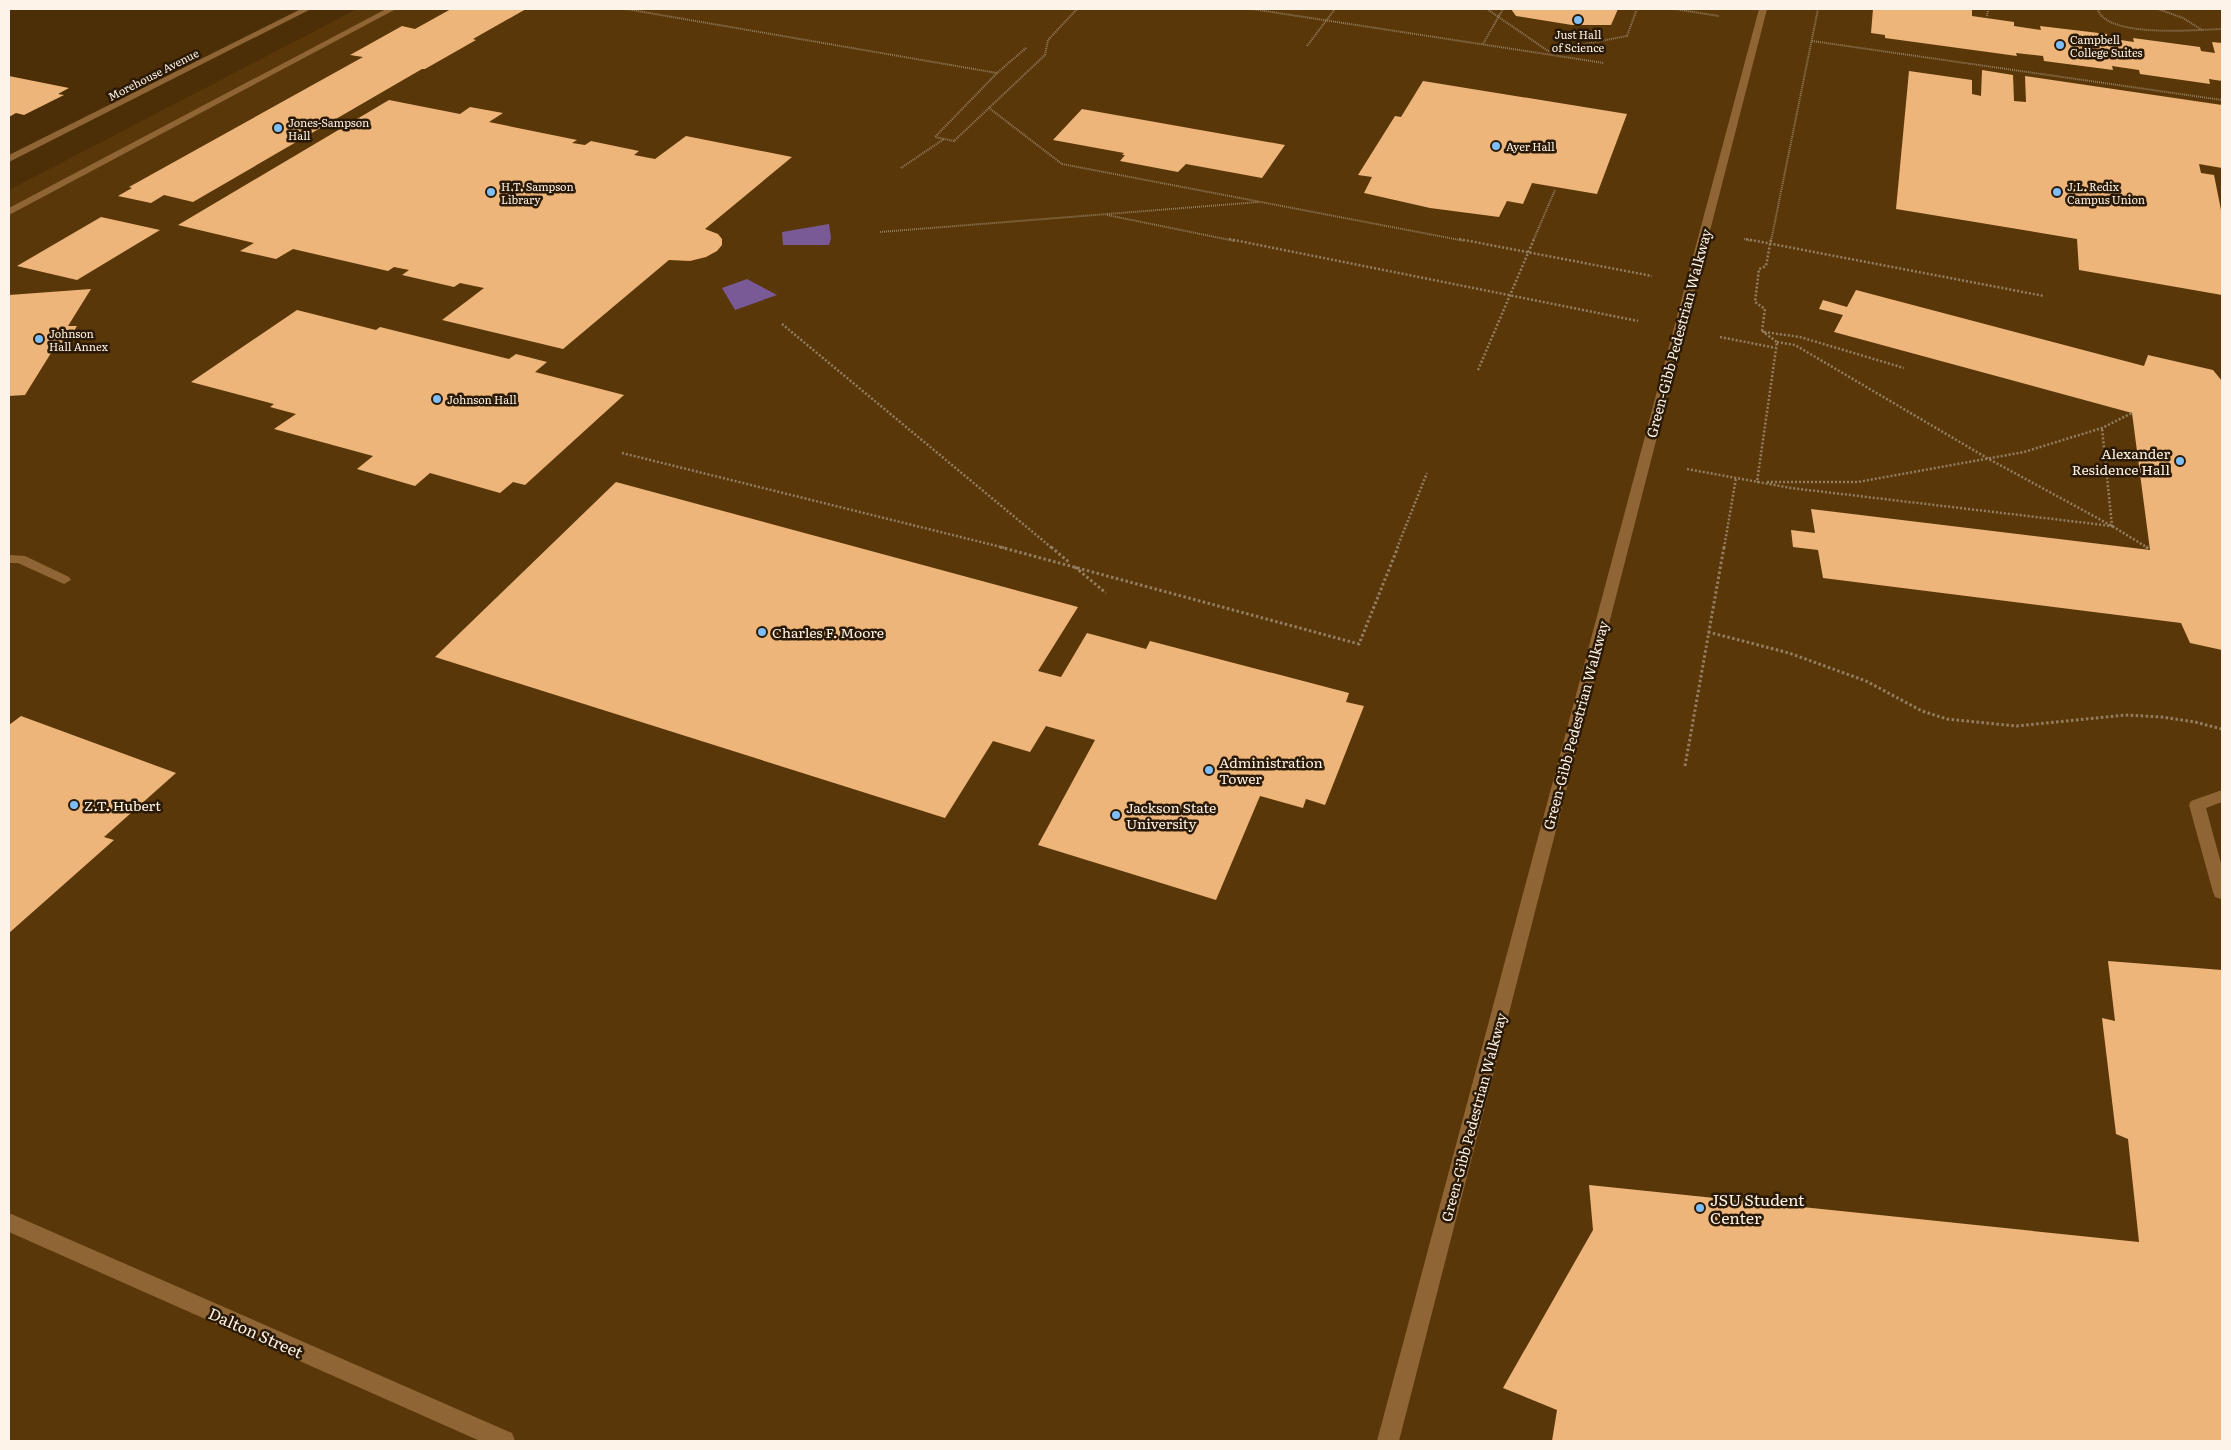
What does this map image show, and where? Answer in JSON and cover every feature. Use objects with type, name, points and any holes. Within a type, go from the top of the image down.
[{"type":"street","name":"Morehouse Avenue","points":[[9,159],[307,9]]},
{"type":"street","points":[[9,212],[392,9]]},
{"type":"street","name":"Green-Gibb Pedestrian Walkway","points":[[1388,1441],[1761,15]]},
{"type":"street","points":[[9,559],[20,558],[64,580]]},
{"type":"street","points":[[2222,796],[2197,805],[2222,892]]},
{"type":"street","name":"Dalton Street","points":[[9,1222],[504,1441]]},
{"type":"path","points":[[626,9],[998,73]]},
{"type":"path","points":[[1026,48],[934,137],[954,141],[1045,55],[1048,40],[1077,9]]},
{"type":"path","points":[[1252,9],[1604,63]]},
{"type":"path","points":[[1307,46],[1335,9]]},
{"type":"path","points":[[1486,9],[1548,50],[1626,36],[1637,9]]},
{"type":"path","points":[[1483,44],[1503,9]]},
{"type":"path","points":[[1674,9],[1761,15]]},
{"type":"path","points":[[1762,331],[1765,309],[1755,302],[1759,269],[1766,266],[1818,9]]},
{"type":"path","points":[[1988,9],[1988,16]]},
{"type":"path","points":[[2096,9],[2103,18],[2125,26],[2174,31],[2222,29]]},
{"type":"path","points":[[2158,9],[2183,18],[2202,30]]},
{"type":"path","points":[[1812,41],[2222,100]]},
{"type":"path","points":[[1547,54],[1548,50]]},
{"type":"path","points":[[989,108],[1062,164],[1692,284]]},
{"type":"path","points":[[901,168],[945,139]]},
{"type":"path","points":[[1478,370],[1555,190]]},
{"type":"path","points":[[880,232],[1263,202]]},
{"type":"path","points":[[1107,215],[1776,348]]},
{"type":"path","points":[[1704,231],[2044,296]]},
{"type":"path","points":[[782,324],[1106,593]]},
{"type":"path","points":[[1762,331],[1777,342],[1795,345],[1987,458],[2112,526],[2150,550]]},
{"type":"path","points":[[1762,331],[1800,337],[1904,368]]},
{"type":"path","points":[[1757,482],[1777,342]]},
{"type":"path","points":[[1757,482],[1858,482],[2024,452],[2102,428],[2132,413]]},
{"type":"path","points":[[2102,428],[2112,526]]},
{"type":"path","points":[[622,453],[1072,565],[1359,644],[1427,473]]},
{"type":"path","points":[[1644,461],[1791,488],[2112,526]]},
{"type":"path","points":[[1685,766],[1736,478]]},
{"type":"path","points":[[1708,632],[1789,653],[1866,681],[1922,711],[1947,719],[2017,726],[2125,715],[2170,718],[2222,729]]},
{"type":"shaded area","name":"Jackson State University","points":[[357,9],[2222,9],[2222,1441],[9,1441],[9,190]]},
{"type":"shaded area","points":[[829,224],[831,238],[829,245],[783,245],[782,232]]},
{"type":"shaded area","points":[[747,279],[777,295],[735,310],[722,288]]},
{"type":"building","name":"Jones-Sampson Hall","points":[[451,9],[526,9],[473,39],[476,40],[422,69],[193,202],[164,195],[151,203],[118,196],[132,188],[129,187],[363,57],[350,55],[402,26],[415,29]]},
{"type":"building","name":"Just Hall of Science","points":[[1511,9],[1618,9],[1611,25],[1572,25],[1516,16]]},
{"type":"building","name":"Campbell College Suites","points":[[1873,9],[1972,9],[1972,16],[2014,22],[2014,26],[2041,30],[2040,26],[2107,34],[2107,38],[2134,42],[2133,38],[2200,47],[2201,51],[2215,53],[2212,42],[2222,43],[2222,81],[2209,79],[2210,84],[2140,74],[2139,70],[2112,66],[2113,70],[2044,61],[2043,56],[2016,53],[2017,56],[1885,38],[1885,35],[1871,33]]},
{"type":"building","name":"J.L. Redix Campus Union","points":[[1982,70],[2013,75],[2014,101],[2026,102],[2025,76],[2222,105],[2222,168],[2199,164],[2201,173],[2214,175],[2222,215],[2222,295],[2079,270],[2077,239],[1896,209],[1909,71],[1972,80],[1972,94],[1981,96]]},
{"type":"building","points":[[9,76],[69,88],[58,94],[64,95],[24,115],[16,113],[9,117]]},
{"type":"building","name":"Ayer Hall","points":[[1423,81],[1627,114],[1597,194],[1532,183],[1523,204],[1507,201],[1499,217],[1430,208],[1364,193],[1372,177],[1358,175],[1395,116],[1401,117]]},
{"type":"building","name":"H.T. Sampson Library","points":[[389,100],[460,114],[470,107],[503,113],[489,122],[577,140],[572,143],[585,145],[591,141],[639,151],[634,155],[655,159],[686,136],[792,157],[705,229],[718,234],[722,239],[722,245],[717,251],[706,257],[690,261],[669,260],[563,349],[442,320],[484,288],[460,283],[454,287],[402,275],[409,270],[394,267],[388,271],[293,249],[276,259],[240,251],[254,243],[178,225]]},
{"type":"building","points":[[1082,109],[1285,145],[1262,178],[1186,164],[1178,172],[1120,161],[1125,155],[1122,155],[1124,153],[1053,140]]},
{"type":"building","points":[[101,217],[160,230],[77,280],[17,266]]},
{"type":"building","name":"Johnson Hall Annex","points":[[91,289],[68,326],[77,326],[61,352],[51,353],[25,395],[9,396],[9,295]]},
{"type":"building","name":"Alexander Residence Hall","points":[[1856,290],[2144,366],[2148,355],[2213,370],[2222,381],[2222,650],[2190,643],[2181,623],[1823,578],[1818,550],[1793,547],[1791,530],[1815,533],[1811,509],[2150,550],[2132,413],[1834,332],[1843,315],[1819,309],[1823,300],[1847,307]]},
{"type":"building","name":"Johnson Hall","points":[[297,310],[376,330],[380,327],[509,359],[516,354],[547,362],[535,372],[624,395],[525,485],[513,482],[500,493],[430,473],[415,486],[357,469],[373,456],[274,429],[296,414],[270,407],[274,404],[191,382]]},
{"type":"building","name":"Charles F. Moore","points":[[616,482],[1078,607],[1038,671],[1061,677],[1087,633],[1146,649],[1150,641],[1349,693],[1346,702],[1364,706],[1325,805],[1306,799],[1303,808],[1260,796],[1216,900],[1038,845],[1095,740],[1046,726],[1030,752],[993,741],[945,818],[435,657]]},
{"type":"building","name":"Z.T. Hubert","points":[[21,716],[176,773],[104,837],[114,840],[9,933],[9,725]]},
{"type":"building","name":"JSU Student Center","points":[[2108,961],[2222,970],[2222,1441],[1552,1441],[1557,1410],[1503,1388],[1593,1230],[1589,1185],[2139,1242],[2128,1139],[2116,1134],[2102,1018],[2115,1021]]},
{"type":"place","name":"Just Hall of Science","points":[[1578,20]]},
{"type":"place","name":"Campbell College Suites","points":[[2060,45]]},
{"type":"place","name":"Jones-Sampson Hall","points":[[278,128]]},
{"type":"place","name":"Ayer Hall","points":[[1496,146]]},
{"type":"place","name":"H.T. Sampson Library","points":[[491,192]]},
{"type":"place","name":"J.L. Redix Campus Union","points":[[2057,192]]},
{"type":"place","name":"Johnson Hall Annex","points":[[39,339]]},
{"type":"place","name":"Johnson Hall","points":[[437,399]]},
{"type":"place","name":"Alexander Residence Hall","points":[[2180,461]]},
{"type":"place","name":"Charles F. Moore","points":[[762,632]]},
{"type":"place","name":"Administration Tower","points":[[1209,770]]},
{"type":"place","name":"Z.T. Hubert","points":[[74,805]]},
{"type":"place","name":"Jackson State University","points":[[1116,815]]},
{"type":"place","name":"JSU Student Center","points":[[1700,1208]]}]
